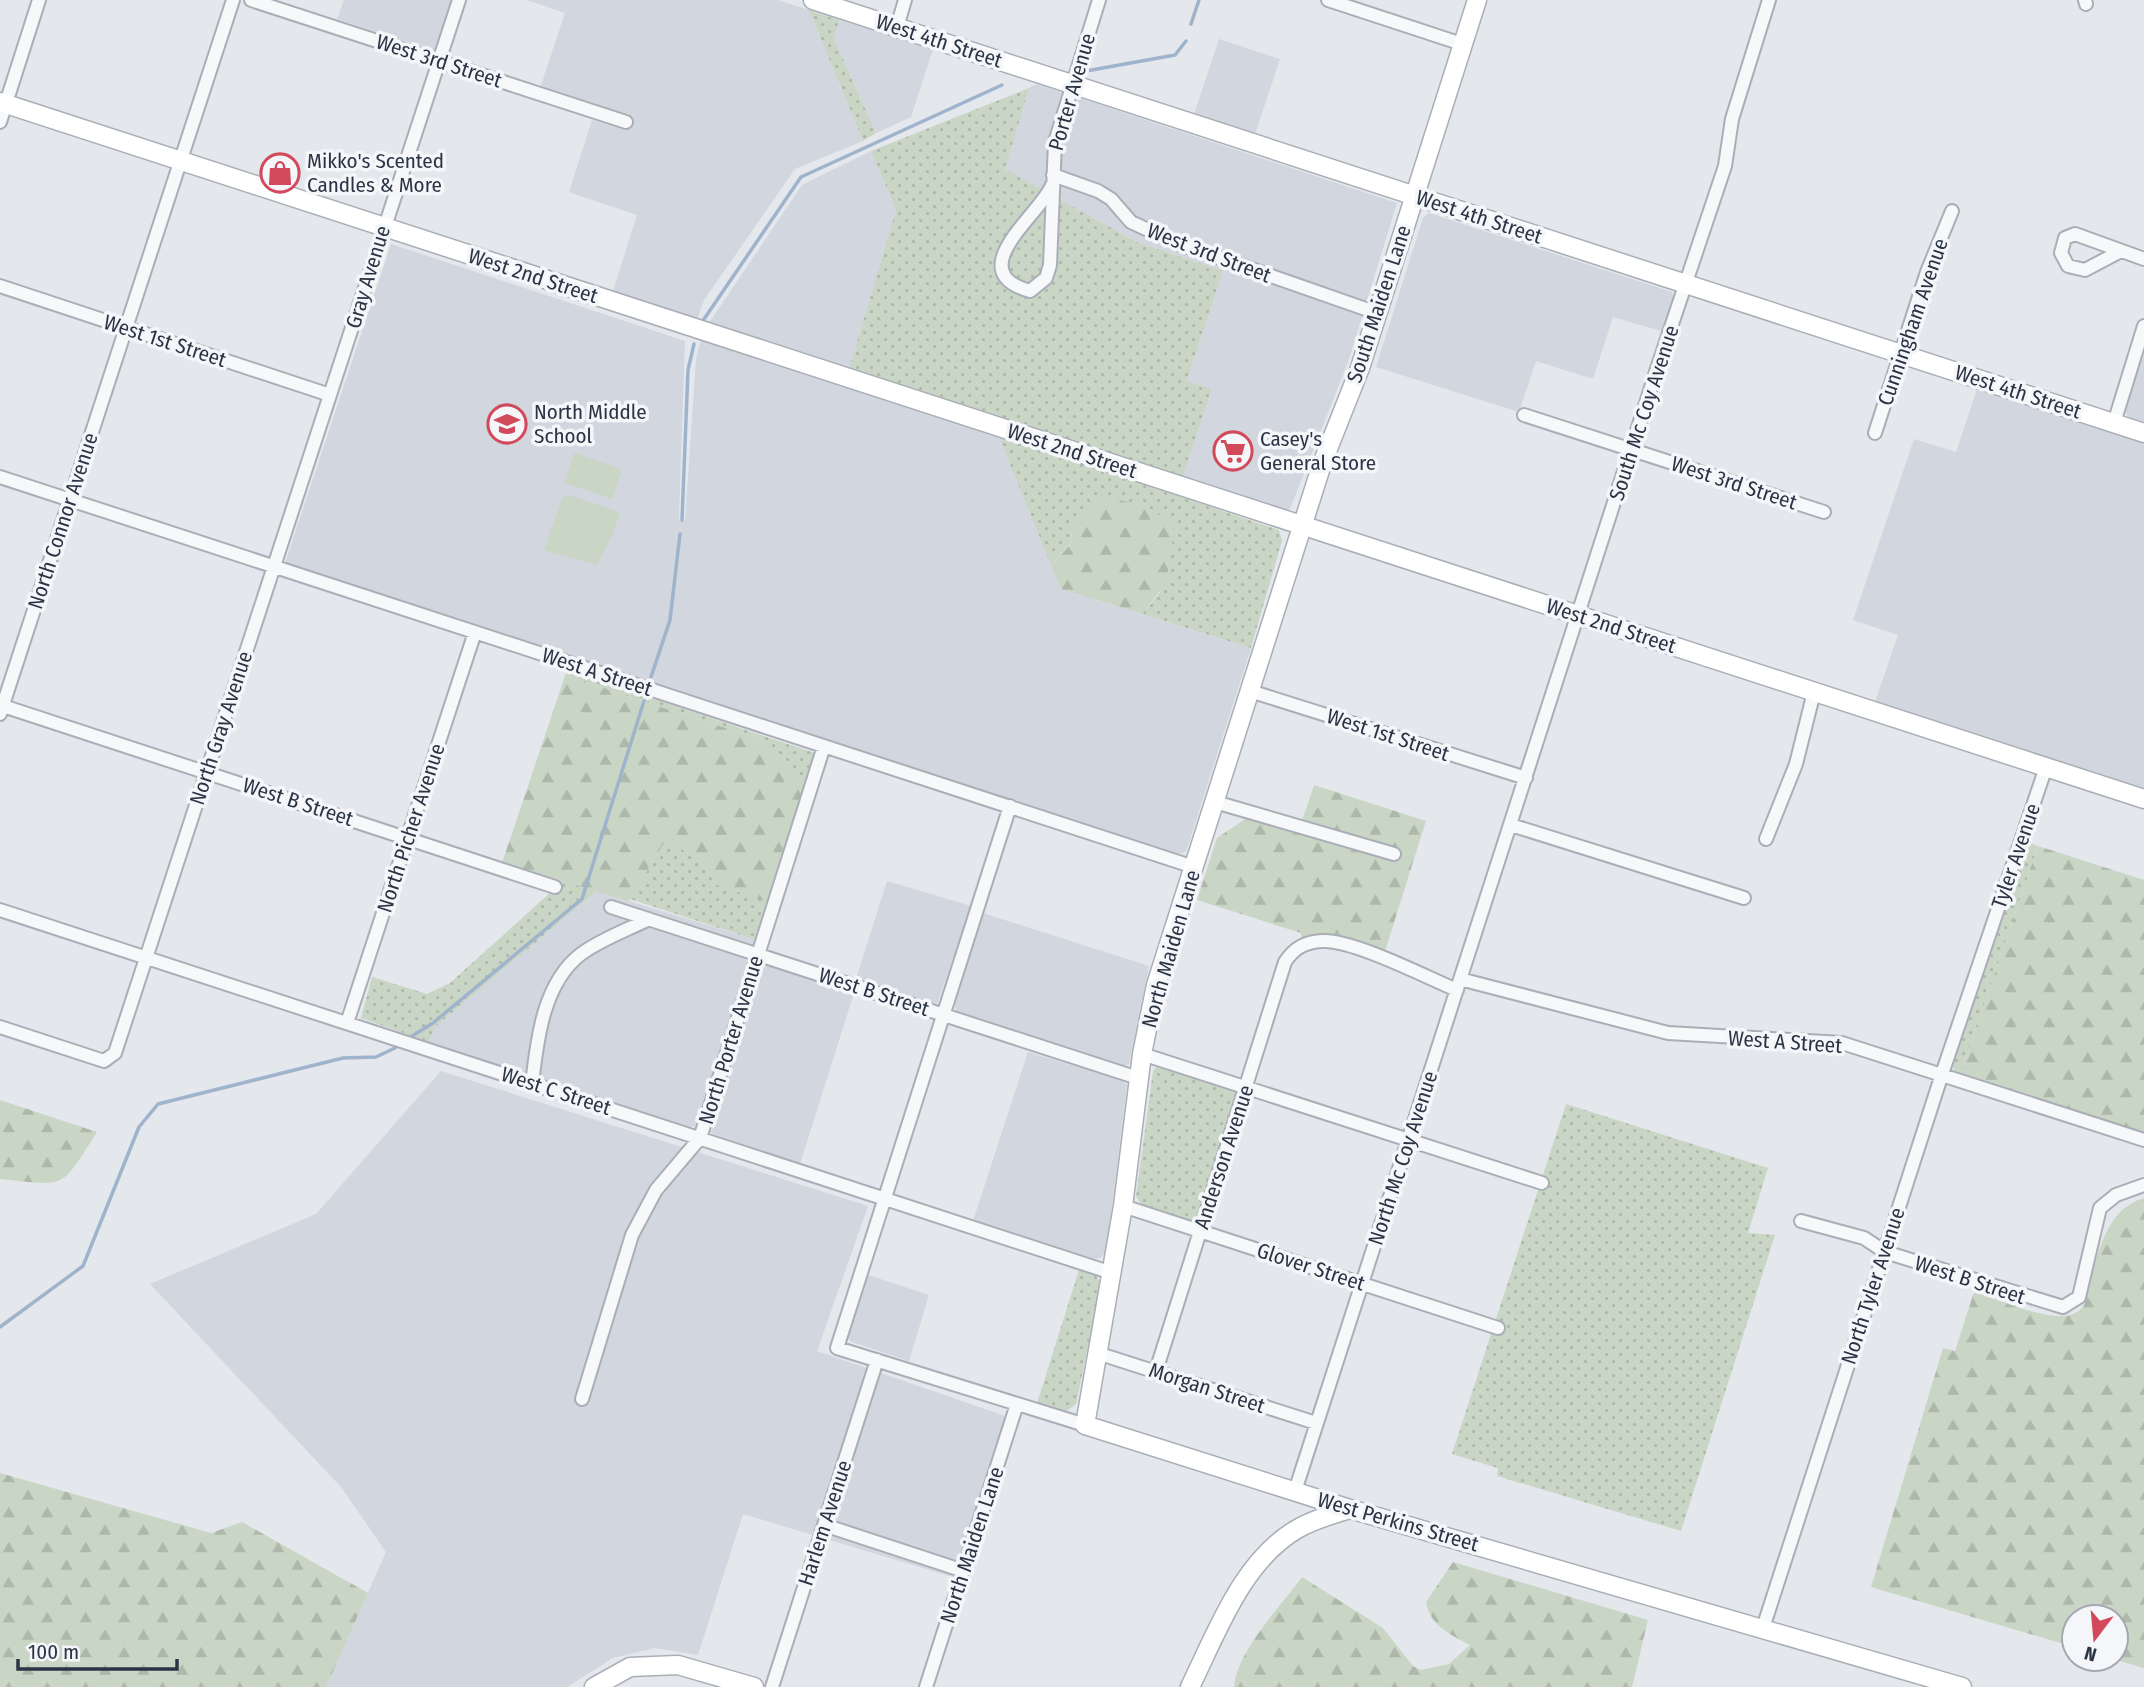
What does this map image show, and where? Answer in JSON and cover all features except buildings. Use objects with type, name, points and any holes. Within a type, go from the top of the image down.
[{"type":"street","points":[[0,122],[3,103],[39,0]]},
{"type":"street","name":"North Connor Avenue","points":[[1,709],[233,0]]},
{"type":"street","name":"West 3rd Street","points":[[251,0],[626,121]]},
{"type":"street","name":"Gray Avenue","points":[[330,395],[459,0]]},
{"type":"street","name":"West 4th Street","points":[[813,0],[2144,433]]},
{"type":"street","points":[[897,27],[905,0]]},
{"type":"street","name":"Porter Avenue","points":[[1053,180],[1042,205],[1021,223],[1004,253],[1002,264],[1005,275],[1020,289],[1030,291],[1046,278],[1051,265],[1055,142],[1099,0]]},
{"type":"street","points":[[1328,0],[1462,44]]},
{"type":"street","name":"South Maiden Lane","points":[[1303,526],[1377,313],[1477,0]]},
{"type":"street","name":"South Mc Coy Avenue","points":[[1511,825],[1725,166],[1732,119],[1769,0]]},
{"type":"street","name":"West 2nd Street","points":[[3,103],[2144,799]]},
{"type":"street","name":"West 3rd Street","points":[[1053,180],[1098,191],[1111,199],[1131,222],[1174,242],[1377,313]]},
{"type":"street","name":"Cunningham Avenue","points":[[1875,433],[1927,272],[1952,211]]},
{"type":"street","points":[[2121,251],[2144,260]]},
{"type":"street","name":"West 1st Street","points":[[0,286],[330,395]]},
{"type":"street","points":[[2114,424],[2144,326]]},
{"type":"street","name":"North Gray Avenue","points":[[0,1027],[101,1060],[109,1060],[116,1053],[330,395]]},
{"type":"street","name":"West 3rd Street","points":[[1524,415],[1824,512]]},
{"type":"street","name":"West A Street","points":[[0,477],[1194,866]]},
{"type":"street","name":"North Maiden Lane","points":[[1085,1425],[1124,1206],[1138,1077],[1156,985],[1303,526]]},
{"type":"street","name":"North Picher Avenue","points":[[347,1023],[475,632]]},
{"type":"street","name":"West 1st Street","points":[[1250,691],[1526,778]]},
{"type":"street","points":[[1766,839],[1796,764],[1814,692]]},
{"type":"street","name":"West B Street","points":[[1,709],[206,772],[555,887]]},
{"type":"street","name":"North Porter Avenue","points":[[582,1399],[623,1260],[637,1224],[656,1190],[700,1138],[824,746]]},
{"type":"street","name":"Tyler Avenue","points":[[1986,946],[2046,767]]},
{"type":"street","points":[[1215,802],[1394,853]]},
{"type":"street","points":[[883,1198],[1010,806]]},
{"type":"street","points":[[1511,825],[1744,898]]},
{"type":"street","name":"North Mc Coy Avenue","points":[[1294,1491],[1511,825]]},
{"type":"street","name":"West B Street","points":[[611,907],[1138,1077]]},
{"type":"street","name":"West C Street","points":[[0,910],[1112,1273]]},
{"type":"street","points":[[532,1084],[545,1010],[569,966],[586,950],[649,919]]},
{"type":"street","name":"West A Street","points":[[1299,947],[1321,941],[1333,942],[1458,984],[1668,1032],[1842,1043],[2144,1140]]},
{"type":"street","name":"North Tyler Avenue","points":[[1763,1628],[1986,946]]},
{"type":"street","name":"Anderson Avenue","points":[[1156,1371],[1285,962],[1299,947]]},
{"type":"street","points":[[1142,1054],[1542,1182]]},
{"type":"street","name":"West B Street","points":[[1801,1221],[1864,1238],[1885,1252],[2063,1307],[2079,1297],[2100,1208],[2116,1195],[2144,1185]]},
{"type":"street","name":"West Perkins Street","points":[[883,1198],[837,1348],[1350,1509],[1763,1628],[1915,1680],[1962,1687]]},
{"type":"street","name":"Glover Street","points":[[1124,1206],[1498,1328]]},
{"type":"street","name":"Morgan Street","points":[[1097,1353],[1316,1423]]},
{"type":"street","name":"Harlem Avenue","points":[[772,1687],[877,1360]]},
{"type":"street","name":"North Maiden Lane","points":[[926,1687],[1017,1404]]},
{"type":"street","points":[[1190,1687],[1236,1597],[1265,1555],[1299,1528],[1350,1509]]},
{"type":"street","points":[[824,1525],[964,1571]]},
{"type":"street","points":[[594,1687],[630,1667],[678,1665],[754,1687]]},
{"type":"shaded area","points":[[344,0],[453,0],[437,47],[433,50],[337,19]]},
{"type":"shaded area","points":[[527,0],[778,0],[809,10],[863,141],[795,169],[704,300],[696,322],[612,294],[637,215],[569,192],[592,120],[622,129],[627,117],[540,88],[565,13]]},
{"type":"shaded area","points":[[839,20],[933,49],[911,117],[876,133],[834,39]]},
{"type":"shaded area","points":[[1219,39],[1280,59],[1255,134],[1194,114]]},
{"type":"shaded area","points":[[1037,84],[1397,203],[1348,362],[1290,509],[1286,511],[1182,480],[1212,390],[1187,381],[1223,271],[1137,242],[1004,169],[1029,88]]},
{"type":"shaded area","points":[[871,151],[896,210],[848,372],[707,326],[802,185]]},
{"type":"shaded area","points":[[1429,213],[1672,292],[1674,297],[1664,332],[1613,317],[1593,379],[1536,361],[1519,412],[1376,367],[1423,218]]},
{"type":"shaded area","points":[[391,244],[685,341],[679,519],[685,521],[696,359],[701,339],[998,435],[1061,589],[1251,648],[1186,852],[1176,854],[285,563]]},
{"type":"shaded area","points":[[2144,353],[2144,423],[2129,419],[2125,411]]},
{"type":"shaded area","points":[[1977,389],[2144,444],[2144,792],[1874,705],[1898,635],[1853,620],[1914,439],[1956,452]]},
{"type":"shaded area","points":[[887,881],[971,906],[937,1004],[856,979]]},
{"type":"shaded area","points":[[597,891],[756,940],[695,1126],[687,1127],[429,1042],[435,1027]]},
{"type":"shaded area","points":[[983,913],[1149,966],[1129,1064],[1122,1066],[956,1011],[954,1001]]},
{"type":"shaded area","points":[[769,965],[854,993],[800,1164],[711,1133],[761,969]]},
{"type":"shaded area","points":[[1028,1052],[1121,1080],[1127,1085],[1107,1248],[1101,1258],[1091,1259],[973,1221]]},
{"type":"shaded area","points":[[441,1071],[868,1206],[817,1351],[1008,1417],[956,1578],[743,1514],[698,1655],[655,1648],[613,1658],[567,1687],[326,1687],[386,1552],[341,1487],[150,1284],[316,1214]]},
{"type":"shaded area","points":[[865,1274],[929,1295],[909,1361],[852,1342],[847,1337]]},
{"type":"green space","points":[[809,10],[839,20],[834,39],[876,133],[863,141]]},
{"type":"green space","points":[[1029,88],[1005,169],[1137,242],[1223,271],[1187,381],[1212,389],[1182,480],[848,372],[896,210],[871,151]]},
{"type":"green space","points":[[998,435],[1279,530],[1282,541],[1251,648],[1142,614],[1161,591],[1073,524],[1070,544],[1051,565]]},
{"type":"green space","points":[[574,453],[622,469],[612,499],[564,483]]},
{"type":"green space","points":[[569,495],[620,512],[612,536],[597,565],[544,550],[562,498]]},
{"type":"green space","points":[[1108,497],[1140,505],[1172,521],[1174,531],[1166,583],[1142,614],[1061,589],[1051,565],[1070,545],[1073,524],[1089,503]]},
{"type":"green space","points":[[567,670],[815,753],[756,940],[630,899],[665,840],[696,857],[717,885],[763,740],[565,676]]},
{"type":"green space","points":[[565,676],[763,740],[803,787],[767,902],[717,885],[696,857],[665,841],[629,901],[502,863]]},
{"type":"green space","points":[[1314,785],[1426,821],[1385,951],[1322,933],[1303,939],[1301,933],[1197,900],[1217,838],[1248,817],[1301,824]]},
{"type":"green space","points":[[2028,843],[2038,846],[1960,1076],[1954,1071],[1953,1063]]},
{"type":"green space","points":[[2038,846],[2144,880],[2144,1136],[1960,1076]]},
{"type":"green space","points":[[559,880],[597,891],[435,1027],[429,1042],[361,1018],[372,977],[427,994],[450,983],[552,891]]},
{"type":"green space","points":[[1158,1065],[1238,1091],[1199,1223],[1141,1204],[1136,1196],[1153,1071]]},
{"type":"green space","points":[[0,1100],[97,1132],[76,1165],[60,1180],[39,1183],[0,1179]]},
{"type":"green space","points":[[1566,1104],[1768,1168],[1748,1233],[1775,1235],[1681,1531],[1497,1476],[1498,1468],[1452,1454]]},
{"type":"green space","points":[[2144,1198],[2144,1668],[2130,1664],[2130,1603],[2060,1603],[2060,1643],[1871,1587],[1943,1348],[1955,1351],[1974,1292],[2041,1314],[2064,1316],[2077,1312],[2084,1305],[2100,1247],[2112,1222],[2131,1204]]},
{"type":"green space","points":[[1079,1270],[1096,1275],[1101,1285],[1076,1404],[1067,1411],[1037,1403]]},
{"type":"green space","points":[[0,1473],[211,1533],[242,1522],[368,1593],[326,1687],[0,1687]]},
{"type":"green space","points":[[1453,1562],[1648,1620],[1632,1687],[1234,1687],[1237,1673],[1251,1644],[1302,1577],[1383,1628],[1413,1666],[1421,1670],[1449,1664],[1470,1645],[1437,1624],[1426,1602]]},
{"type":"waterway","points":[[1191,24],[1199,0]]},
{"type":"waterway","points":[[1086,71],[1175,55],[1186,41]]},
{"type":"waterway","points":[[702,322],[801,177],[1002,85]]},
{"type":"waterway","points":[[682,520],[688,370],[694,344]]},
{"type":"waterway","points":[[651,677],[670,620],[680,534]]},
{"type":"waterway","points":[[412,1036],[433,1023],[582,899],[644,701]]},
{"type":"waterway","points":[[0,1327],[83,1266],[139,1127],[158,1104],[343,1058],[376,1057],[395,1048]]},
{"type":"place","name":"Mikko's Scented Candles & More","points":[[280,173]]},
{"type":"place","name":"North Middle School","points":[[507,424]]},
{"type":"place","name":"Casey's General Store","points":[[1233,451]]}]
